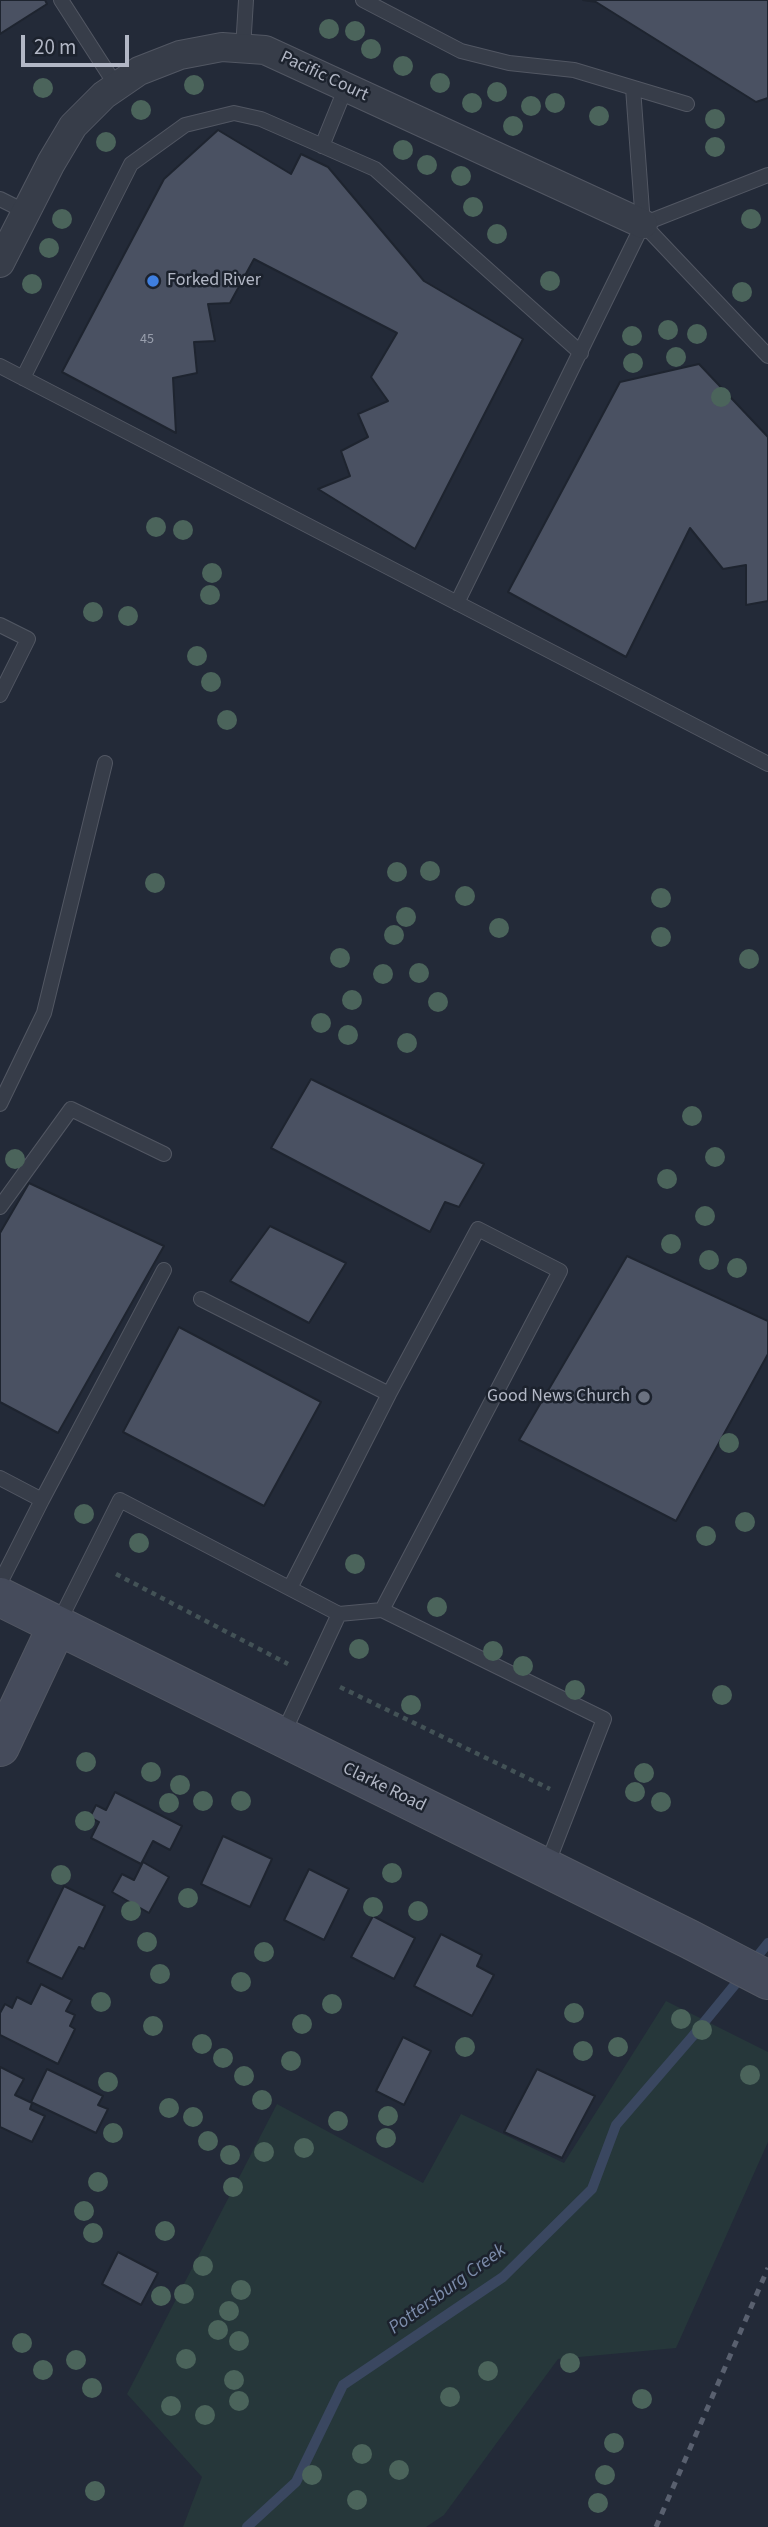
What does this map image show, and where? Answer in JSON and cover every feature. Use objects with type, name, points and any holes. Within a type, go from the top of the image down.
[{"type":"main road","name":"Clarke Road","points":[[0,1597],[768,1980]]},
{"type":"main road","points":[[0,1747],[57,1626]]},
{"type":"street","name":"Pacific Court","points":[[0,263],[51,163],[74,126],[104,95],[139,71],[180,55],[222,47],[265,50],[643,224]]},
{"type":"lane","points":[[61,0],[117,87]]},
{"type":"lane","points":[[243,49],[246,0]]},
{"type":"lane","points":[[363,0],[461,51],[509,62],[573,71],[687,104]]},
{"type":"lane","points":[[321,146],[345,87]]},
{"type":"lane","points":[[457,603],[643,224],[633,88]]},
{"type":"lane","points":[[23,378],[131,164],[185,125],[234,113],[261,119],[375,169],[581,353]]},
{"type":"lane","points":[[643,224],[768,175]]},
{"type":"lane","points":[[0,199],[26,212]]},
{"type":"lane","points":[[643,224],[768,356]]},
{"type":"lane","points":[[0,366],[768,764]]},
{"type":"lane","points":[[0,625],[28,639],[0,695]]},
{"type":"lane","points":[[0,1104],[44,1013],[105,762]]},
{"type":"lane","points":[[0,1207],[71,1109],[164,1154]]},
{"type":"lane","points":[[290,1588],[389,1394],[478,1229],[560,1271],[382,1610]]},
{"type":"lane","points":[[0,1583],[164,1270]]},
{"type":"lane","points":[[201,1299],[389,1394]]},
{"type":"lane","points":[[0,1478],[42,1500]]},
{"type":"lane","points":[[57,1626],[120,1500],[339,1614],[382,1610],[604,1719],[546,1868]]},
{"type":"lane","points":[[281,1737],[339,1614]]},
{"type":"path","points":[[116,1574],[288,1665]]},
{"type":"path","points":[[340,1687],[561,1795]]},
{"type":"shaded area","points":[[666,2001],[768,2052],[768,2142],[676,2348],[558,2359],[444,2515],[426,2527],[183,2527],[202,2477],[127,2394],[277,2104],[423,2183],[461,2114],[564,2163]]},
{"type":"building","points":[[0,0],[45,0],[47,4],[0,34]]},
{"type":"building","points":[[583,0],[768,0],[768,98],[756,102],[596,2]]},
{"type":"building","points":[[218,130],[291,174],[301,154],[328,167],[424,281],[523,339],[415,549],[318,489],[350,476],[341,451],[368,437],[358,414],[388,401],[371,377],[397,333],[254,259],[230,303],[208,304],[215,341],[194,342],[197,373],[173,378],[176,433],[62,372],[164,179]]},
{"type":"building","points":[[699,364],[768,437],[768,601],[746,605],[746,565],[723,569],[690,528],[626,657],[508,592],[620,382]]},
{"type":"building","points":[[311,1079],[484,1164],[459,1207],[445,1202],[430,1232],[271,1148]]},
{"type":"building","points":[[29,1183],[164,1246],[58,1433],[0,1402],[0,1233]]},
{"type":"building","points":[[270,1226],[346,1263],[309,1323],[230,1281]]},
{"type":"building","name":"Good News Church","points":[[627,1256],[768,1321],[768,1354],[676,1521],[519,1440]]},
{"type":"building","points":[[179,1327],[321,1402],[264,1506],[123,1432]]},
{"type":"building","points":[[115,1792],[182,1826],[170,1850],[153,1841],[141,1864],[91,1838],[99,1822],[90,1817],[96,1805],[106,1810]]},
{"type":"building","points":[[223,1836],[272,1859],[250,1907],[201,1884]]},
{"type":"building","points":[[143,1862],[169,1877],[149,1913],[112,1892],[122,1874],[134,1880]]},
{"type":"building","points":[[309,1869],[349,1889],[324,1940],[284,1920]]},
{"type":"building","points":[[64,1886],[105,1906],[84,1949],[79,1947],[62,1979],[27,1962]]},
{"type":"building","points":[[373,1916],[415,1938],[394,1979],[351,1957]]},
{"type":"building","points":[[441,1934],[482,1955],[477,1966],[494,1975],[472,2016],[414,1986]]},
{"type":"building","points":[[41,1984],[72,2000],[66,2011],[75,2015],[70,2026],[75,2029],[58,2064],[0,2035],[0,2013],[5,2004],[12,2008],[17,1997],[31,2004]]},
{"type":"building","points":[[403,2037],[431,2051],[404,2105],[376,2091]]},
{"type":"building","points":[[0,2067],[24,2079],[15,2095],[32,2103],[30,2109],[45,2116],[32,2142],[0,2127]]},
{"type":"building","points":[[47,2069],[103,2096],[98,2105],[108,2109],[96,2133],[31,2102]]},
{"type":"building","points":[[537,2069],[595,2096],[562,2158],[504,2132]]},
{"type":"building","points":[[118,2252],[158,2273],[141,2305],[102,2284]]},
{"type":"waterway","name":"Pottersburg Creek","points":[[752,1963],[768,1943]]},
{"type":"waterway","name":"Pottersburg Creek","points":[[247,2527],[296,2482],[343,2385],[503,2277],[592,2189],[616,2125],[742,1976]]},
{"type":"railway","points":[[656,2527],[768,2268]]},
{"type":"place","name":"Forked River","points":[[153,281]]},
{"type":"place","name":"Good News Church","points":[[644,1397]]}]
